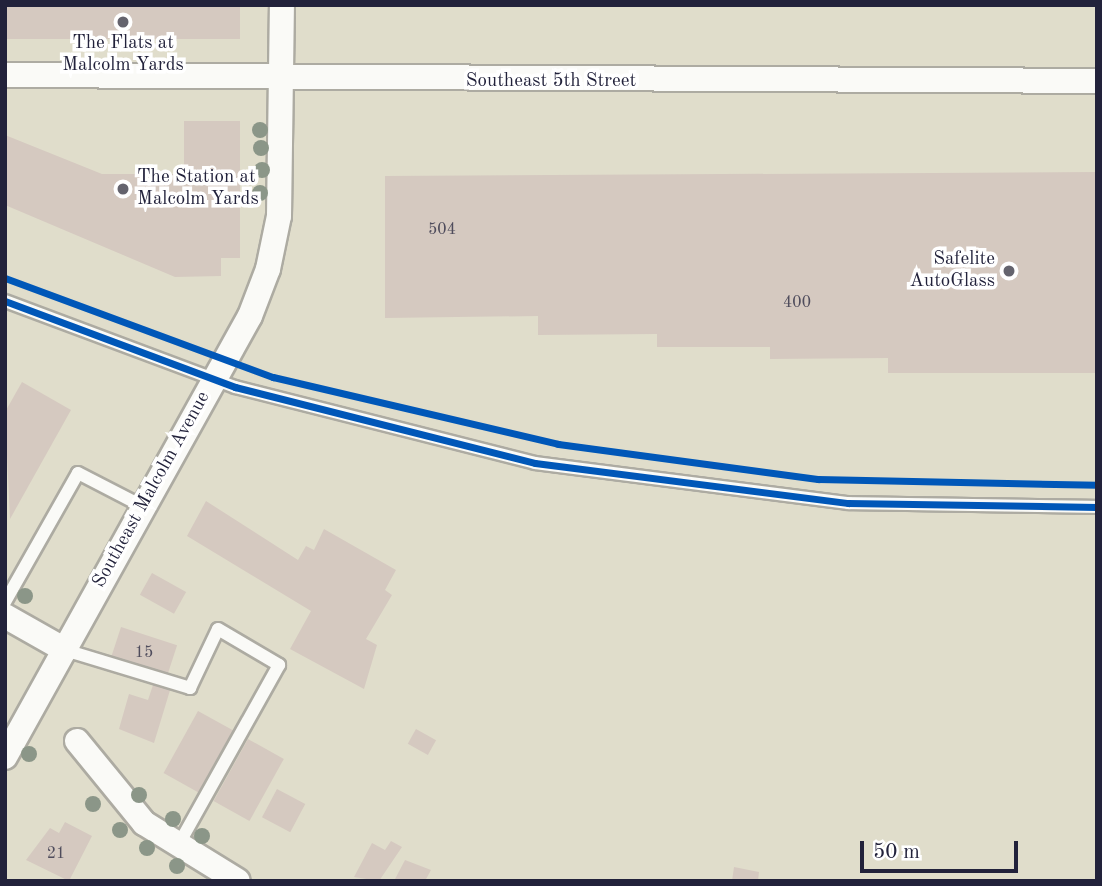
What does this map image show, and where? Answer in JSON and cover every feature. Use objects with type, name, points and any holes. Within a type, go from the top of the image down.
[{"type":"street","name":"Southeast Malcolm Avenue","points":[[5,757],[65,650],[140,505],[250,316],[268,269],[279,216],[282,5]]},
{"type":"street","name":"Southeast 5th Street","points":[[5,75],[281,79],[1097,81]]},
{"type":"street","points":[[5,616],[65,650]]},
{"type":"street","points":[[77,741],[127,808],[178,846],[239,881]]},
{"type":"lane","points":[[5,302],[212,380],[468,450],[643,481],[848,503],[1097,506]]},
{"type":"lane","points":[[5,602],[78,473],[140,505]]},
{"type":"lane","points":[[65,650],[190,688],[218,628],[279,665],[178,846]]},
{"type":"building","name":"The Flats at Malcolm Yards","points":[[5,5],[240,5],[240,39],[5,39]]},
{"type":"building","name":"The Station at Malcolm Yards","points":[[184,121],[240,121],[240,258],[221,258],[221,276],[175,277],[5,205],[5,135],[102,174],[184,174]]},
{"type":"building","points":[[1097,172],[1097,373],[888,373],[888,358],[770,359],[770,347],[657,347],[657,334],[538,335],[538,316],[385,318],[385,176]]},
{"type":"building","points":[[22,382],[71,410],[10,519],[5,412]]},
{"type":"building","points":[[206,501],[298,560],[306,546],[314,550],[324,529],[396,570],[385,590],[392,595],[366,639],[377,645],[364,689],[290,649],[311,611],[187,536]]},
{"type":"building","points":[[152,573],[186,592],[174,614],[140,595]]},
{"type":"building","points":[[121,627],[177,645],[167,678],[110,659]]},
{"type":"building","points":[[154,682],[171,687],[154,743],[119,729],[129,694],[148,700]]},
{"type":"building","points":[[198,711],[236,732],[201,794],[164,773]]},
{"type":"building","points":[[416,729],[436,740],[428,755],[408,744]]},
{"type":"building","points":[[248,739],[284,759],[249,821],[214,801]]},
{"type":"building","points":[[277,789],[305,804],[290,832],[262,817]]},
{"type":"building","points":[[65,822],[92,836],[69,881],[26,860],[50,828],[59,833]]},
{"type":"building","points":[[391,841],[402,847],[379,881],[354,877],[372,843],[385,850]]},
{"type":"building","points":[[405,860],[431,870],[425,881],[394,881]]},
{"type":"building","points":[[734,867],[759,872],[758,881],[732,881]]},
{"type":"cycle path","points":[[5,278],[273,377],[558,444],[818,479],[1097,485]]},
{"type":"cycle path","points":[[5,301],[235,387],[535,463],[848,503],[1097,507]]},
{"type":"place","name":"The Flats at Malcolm Yards","points":[[123,22]]},
{"type":"place","name":"The Station at Malcolm Yards","points":[[123,189]]},
{"type":"place","name":"Safelite AutoGlass","points":[[1009,271]]}]
